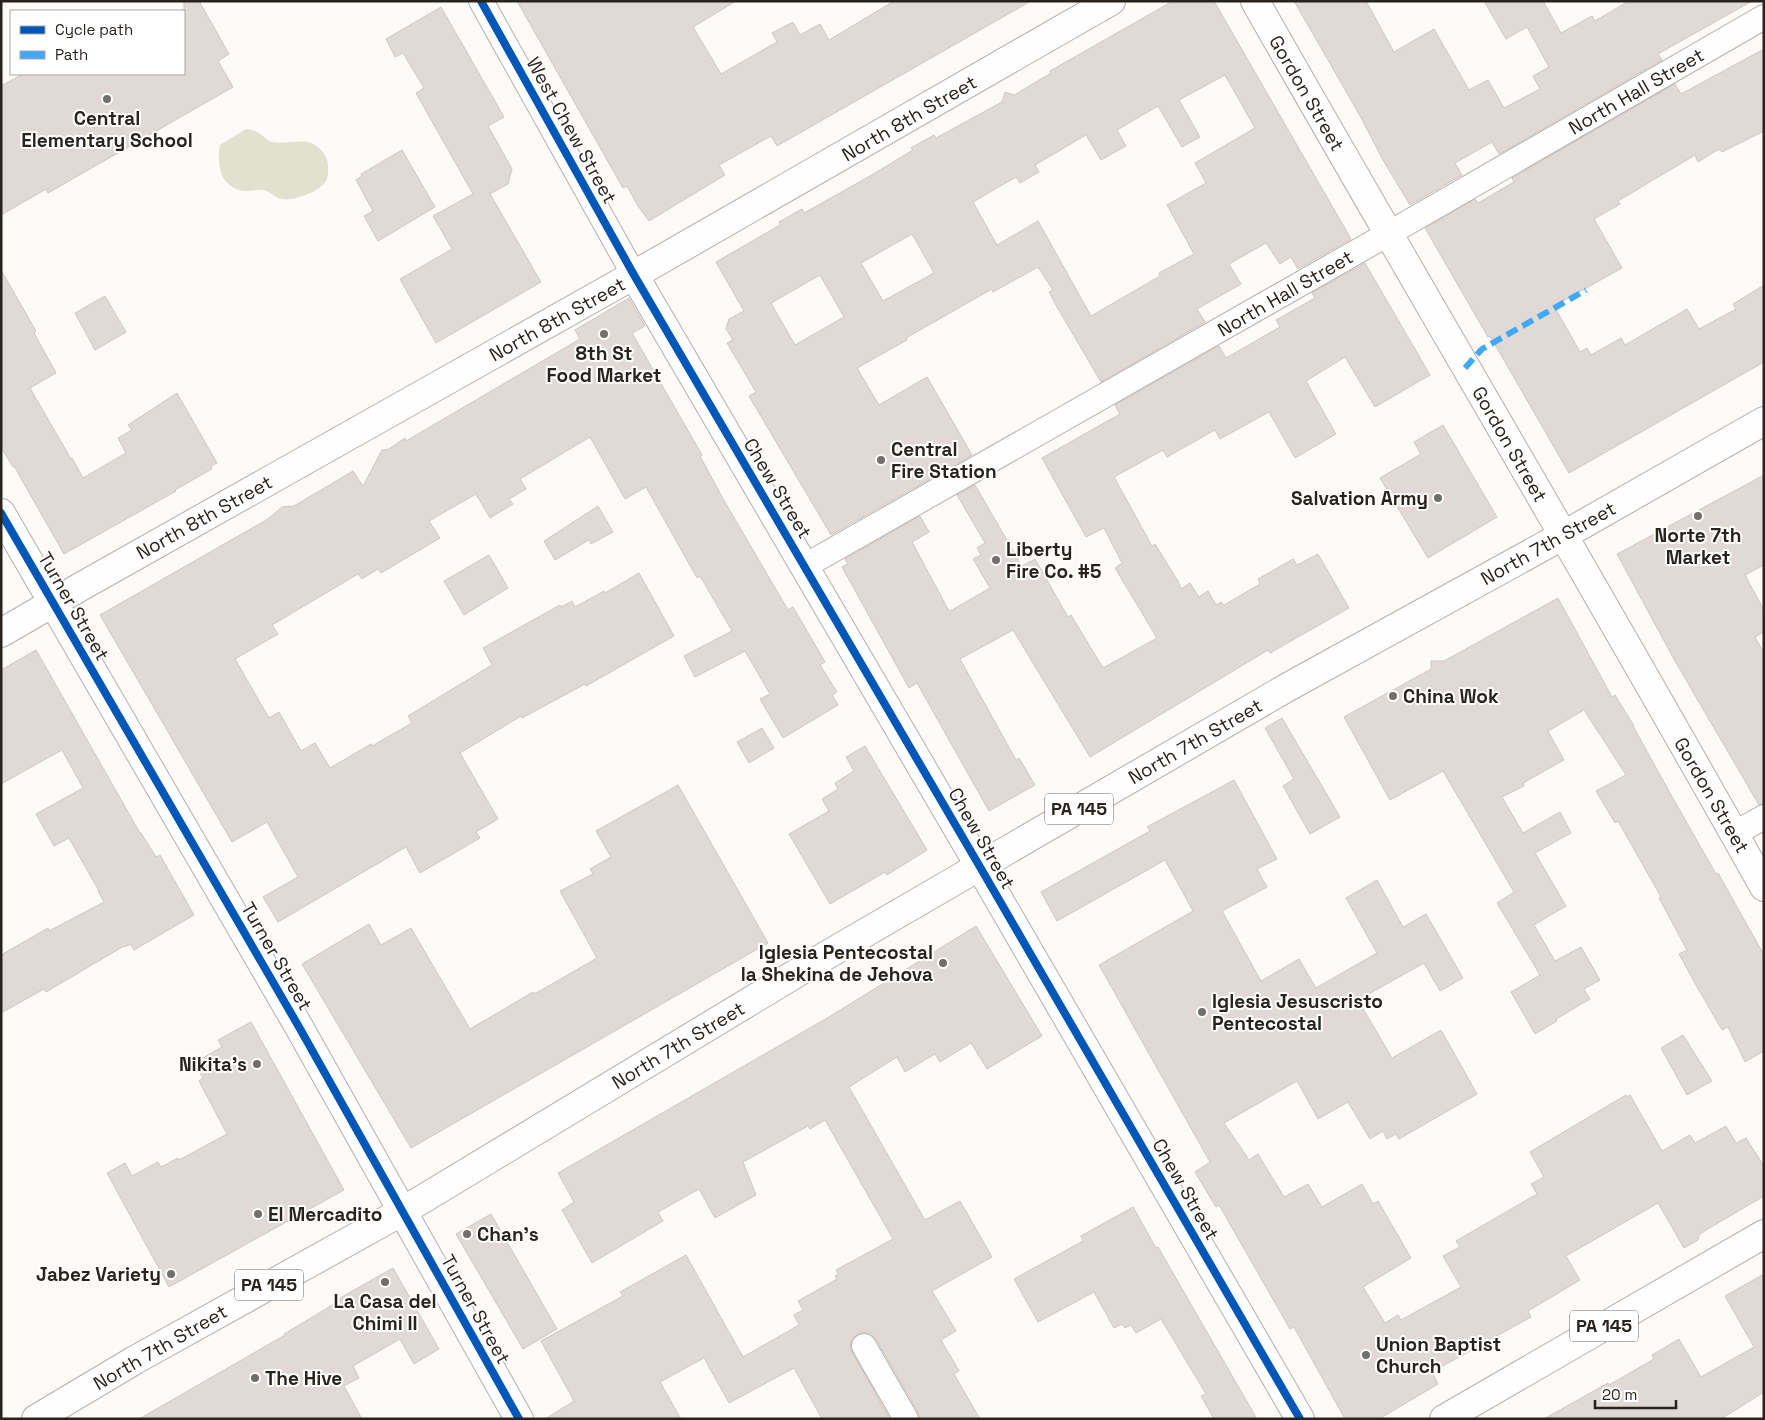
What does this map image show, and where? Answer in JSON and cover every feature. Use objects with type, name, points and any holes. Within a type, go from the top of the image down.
[{"type":"street","name":"West Chew Street","points":[[481,1],[634,276]]},
{"type":"street","name":"North 8th Street","points":[[1,633],[634,276],[1111,1]]},
{"type":"street","name":"Gordon Street","points":[[1255,1],[1388,234],[1564,535],[1764,887]]},
{"type":"street","name":"North Hall Street","points":[[805,566],[1388,234],[1764,17]]},
{"type":"street","name":"Chew Street","points":[[634,276],[805,566],[1300,1419]]},
{"type":"street","name":"North 7th Street","points":[[36,1419],[136,1360],[403,1211],[814,962],[1288,687],[1564,535],[1764,421]]},
{"type":"street","name":"Turner Street","points":[[1,513],[289,1010],[519,1419]]},
{"type":"street","points":[[1734,834],[1764,817]]},
{"type":"street","name":"PA 145","points":[[1444,1419],[1764,1234]]},
{"type":"street","points":[[864,1346],[906,1419]]},
{"type":"green space","points":[[246,129],[256,131],[273,142],[303,141],[314,145],[327,158],[328,177],[326,181],[312,192],[300,197],[287,199],[279,198],[264,190],[242,191],[232,187],[223,178],[219,165],[220,145]]},
{"type":"building","name":"Central Elementary School","points":[[184,1],[199,1],[229,54],[218,61],[233,87],[48,193],[46,189],[1,215],[1,86],[21,75],[185,75]]},
{"type":"building","points":[[517,1],[736,1],[693,27],[721,74],[777,42],[772,33],[793,22],[800,35],[820,24],[829,40],[894,1],[1031,1],[777,146],[771,136],[719,165],[725,175],[649,221],[627,186],[623,188]]},
{"type":"building","points":[[1173,1],[1214,1],[1351,239],[1298,269],[1291,257],[1280,264],[1266,243],[1229,264],[1241,284],[1197,309],[1205,322],[1101,382],[1057,307],[1049,292],[1053,290],[1038,267],[993,292],[992,289],[857,368],[879,405],[927,377],[972,455],[831,535],[749,396],[756,392],[727,343],[733,340],[726,329],[729,319],[744,311],[716,262],[780,225],[779,222],[802,209],[804,213],[870,176],[934,135],[936,138],[1002,102],[1005,92],[1014,95],[1051,73],[1050,71]],"holes":[[[1225,75],[1255,128],[1195,163],[1206,183],[1167,205],[1194,254],[1159,273],[1160,276],[1091,316],[1038,221],[997,245],[973,202],[1016,177],[1020,183],[1039,172],[1035,165],[1086,135],[1101,160],[1126,146],[1117,130],[1158,106],[1182,147],[1200,137],[1179,100]],[[912,234],[934,273],[883,301],[861,263]],[[820,275],[844,317],[795,345],[771,303]]]},
{"type":"building","points":[[1294,1],[1366,1],[1394,52],[1434,29],[1469,90],[1488,80],[1504,108],[1540,89],[1533,76],[1549,67],[1527,27],[1506,39],[1484,1],[1543,1],[1561,33],[1592,16],[1595,21],[1629,1],[1752,1],[1658,54],[1662,60],[1499,154],[1492,142],[1455,163],[1462,175],[1410,205]]},
{"type":"building","points":[[441,7],[504,117],[488,126],[512,169],[508,184],[490,194],[541,282],[436,343],[400,279],[452,249],[433,216],[473,194],[416,93],[424,88],[403,53],[395,57],[386,39]]},
{"type":"building","points":[[1764,49],[1764,131],[1722,152],[1719,149],[1698,162],[1695,155],[1618,201],[1620,204],[1594,219],[1622,268],[1554,306],[1580,352],[1587,348],[1591,355],[1621,338],[1625,345],[1687,309],[1699,329],[1736,309],[1733,304],[1764,285],[1764,362],[1569,473],[1425,228],[1475,199],[1478,203],[1514,182],[1512,178],[1675,84],[1681,94]]},
{"type":"building","points":[[402,150],[435,207],[378,241],[364,216],[373,211],[356,180],[362,176],[361,174]]},
{"type":"building","points":[[1365,263],[1430,375],[1375,407],[1345,357],[1306,381],[1336,434],[1295,458],[1269,412],[1220,439],[1215,430],[1167,457],[1163,450],[1114,477],[1152,546],[1155,544],[1181,589],[1190,583],[1199,597],[1208,591],[1216,605],[1221,602],[1224,605],[1260,584],[1258,579],[1293,559],[1297,565],[1318,554],[1349,608],[1270,653],[1268,650],[1090,757],[1013,630],[960,659],[1016,760],[1019,758],[1035,785],[989,811],[917,683],[909,688],[842,567],[848,564],[845,559],[920,516],[929,532],[912,542],[949,611],[952,610],[990,588],[973,559],[981,555],[977,548],[985,543],[957,495],[975,485],[1022,566],[1035,559],[1068,617],[1071,615],[1103,668],[1157,638],[1115,568],[1122,563],[1104,528],[1086,537],[1042,458],[1120,414],[1115,405],[1219,346],[1226,358],[1280,327],[1276,320],[1315,298],[1312,293]]},
{"type":"building","points":[[1,270],[36,331],[34,333],[56,373],[30,388],[83,478],[126,453],[118,438],[132,430],[128,425],[177,393],[217,463],[211,466],[212,469],[176,491],[64,554],[14,466],[1,447]]},
{"type":"building","points":[[105,296],[126,332],[95,350],[75,313]]},
{"type":"building","points":[[629,298],[645,326],[632,333],[702,455],[700,456],[722,497],[788,610],[793,607],[825,662],[820,665],[837,692],[832,695],[838,705],[783,738],[760,699],[770,694],[745,651],[695,677],[684,656],[732,631],[700,576],[697,578],[646,487],[625,499],[590,437],[520,479],[526,489],[509,499],[513,504],[490,518],[476,494],[429,521],[440,538],[381,573],[378,569],[362,579],[358,574],[272,625],[278,634],[235,659],[269,718],[279,712],[301,751],[315,743],[330,768],[412,723],[408,716],[492,665],[483,648],[560,605],[561,607],[572,601],[575,607],[604,591],[605,593],[639,573],[674,636],[586,686],[585,684],[522,718],[521,716],[460,753],[498,819],[476,832],[480,838],[420,873],[406,847],[278,922],[263,897],[298,877],[267,822],[232,842],[100,615],[268,519],[282,507],[294,506],[353,471],[363,486],[382,450],[389,449],[405,438],[406,441],[580,339],[575,330]]},
{"type":"building","name":"Salvation Army","points":[[1443,425],[1497,517],[1428,558],[1380,478],[1421,454],[1414,442]]},
{"type":"building","points":[[1764,475],[1764,565],[1745,575],[1764,610],[1764,632],[1755,637],[1764,653],[1764,803],[1759,805],[1675,661],[1617,554]]},
{"type":"building","points":[[598,506],[613,532],[591,544],[589,540],[555,560],[544,541]]},
{"type":"building","points":[[489,555],[508,588],[464,615],[444,581]]},
{"type":"building","points":[[1558,598],[1612,697],[1615,695],[1634,726],[1675,802],[1764,955],[1764,1051],[1745,1062],[1728,1027],[1722,1030],[1679,954],[1687,950],[1659,898],[1661,897],[1618,821],[1615,823],[1596,791],[1626,775],[1584,710],[1548,731],[1564,760],[1523,783],[1524,786],[1502,797],[1523,833],[1560,812],[1571,833],[1535,853],[1566,906],[1534,925],[1555,961],[1581,947],[1600,980],[1584,989],[1590,999],[1535,1034],[1511,992],[1540,975],[1497,903],[1514,892],[1443,771],[1390,800],[1344,717],[1431,669],[1431,661],[1444,661]]},
{"type":"building","points":[[36,650],[140,833],[156,857],[160,855],[194,915],[134,950],[131,944],[124,946],[46,992],[44,989],[1,1013],[1,955],[48,928],[49,931],[104,902],[69,838],[54,846],[36,814],[83,788],[62,750],[1,784],[1,670]]},
{"type":"building","points":[[1282,718],[1340,817],[1310,834],[1283,786],[1294,779],[1265,728]]},
{"type":"building","points":[[762,728],[774,748],[749,763],[737,742]]},
{"type":"building","points":[[865,746],[927,850],[887,875],[885,872],[830,904],[789,834],[829,811],[822,799],[838,789],[835,783],[854,771],[846,757]]},
{"type":"building","points":[[1234,780],[1277,859],[1257,869],[1267,887],[1222,911],[1261,981],[1299,959],[1316,988],[1377,953],[1346,898],[1377,880],[1403,927],[1426,914],[1463,978],[1440,991],[1424,963],[1358,1000],[1392,1058],[1441,1030],[1477,1094],[1399,1139],[1396,1134],[1387,1139],[1383,1131],[1370,1139],[1348,1102],[1318,1119],[1297,1081],[1224,1123],[1249,1160],[1258,1154],[1284,1197],[1308,1184],[1322,1207],[1362,1184],[1373,1204],[1378,1201],[1411,1258],[1363,1287],[1385,1323],[1398,1315],[1401,1320],[1461,1287],[1443,1256],[1460,1247],[1456,1241],[1537,1194],[1531,1184],[1544,1177],[1530,1152],[1626,1095],[1627,1097],[1630,1095],[1662,1151],[1690,1135],[1695,1143],[1726,1126],[1736,1143],[1746,1138],[1764,1166],[1764,1196],[1706,1230],[1699,1235],[1698,1240],[1684,1248],[1658,1203],[1566,1256],[1580,1280],[1528,1311],[1531,1317],[1432,1372],[1438,1384],[1379,1419],[1345,1419],[1294,1327],[1290,1329],[1219,1205],[1216,1207],[1195,1172],[1210,1162],[1099,965],[1193,911],[1165,860],[1057,921],[1041,892],[1150,831],[1147,827]]},
{"type":"building","points":[[678,785],[768,943],[411,1148],[302,964],[369,924],[381,945],[411,928],[470,1029],[533,992],[534,994],[597,958],[560,891],[593,874],[590,869],[611,857],[596,831]]},
{"type":"building","points":[[976,926],[1042,1036],[987,1069],[971,1043],[940,1062],[935,1054],[905,1072],[897,1057],[849,1087],[925,1220],[960,1201],[992,1257],[932,1291],[956,1331],[941,1340],[959,1371],[954,1374],[980,1419],[920,1419],[918,1412],[876,1339],[871,1334],[864,1332],[852,1339],[850,1346],[890,1419],[822,1419],[794,1368],[729,1403],[704,1358],[660,1382],[681,1419],[545,1419],[574,1401],[541,1341],[623,1296],[620,1292],[686,1255],[743,1357],[799,1325],[794,1315],[803,1310],[798,1301],[837,1279],[835,1276],[838,1274],[836,1270],[893,1239],[825,1120],[810,1129],[808,1126],[743,1162],[756,1195],[715,1218],[699,1189],[658,1212],[663,1221],[592,1263],[562,1210],[574,1202],[558,1173],[829,1017]]},
{"type":"building","points":[[251,1022],[344,1190],[169,1287],[107,1173],[125,1163],[132,1176],[158,1162],[161,1167],[178,1158],[179,1160],[227,1134],[199,1081],[203,1078],[194,1063],[222,1047],[218,1040]]},
{"type":"building","points":[[1683,1035],[1712,1081],[1687,1095],[1661,1048]]},
{"type":"building","points":[[1133,1207],[1257,1419],[1214,1419],[1201,1396],[1206,1394],[1161,1319],[1136,1333],[1131,1325],[1125,1328],[1122,1324],[1114,1328],[1094,1292],[1038,1322],[1014,1279],[1083,1241],[1081,1236]]},
{"type":"building","points":[[491,1214],[557,1329],[523,1349],[456,1234]]},
{"type":"building","points":[[393,1268],[439,1349],[414,1364],[400,1339],[353,1366],[359,1378],[344,1386],[362,1419],[139,1419],[285,1335],[341,1300],[340,1298]]},
{"type":"building","points":[[1764,1274],[1764,1392],[1721,1419],[1544,1419],[1654,1359],[1652,1355],[1679,1339],[1701,1377],[1754,1347],[1725,1296]]},
{"type":"marked path","points":[[1465,368],[1482,349],[1586,290]]},
{"type":"cycle path","points":[[481,1],[634,275],[1300,1419]]},
{"type":"cycle path","points":[[1,513],[299,1027],[519,1419]]},
{"type":"place","name":"Central Elementary School","points":[[107,99]]},
{"type":"place","name":"8th St Food Market","points":[[604,334]]},
{"type":"place","name":"Central Fire Station","points":[[881,460]]},
{"type":"place","name":"Salvation Army","points":[[1438,498]]},
{"type":"place","name":"Norte 7th Market","points":[[1698,516]]},
{"type":"place","name":"Liberty Fire Co. #5","points":[[996,560]]},
{"type":"place","name":"China Wok","points":[[1393,696]]},
{"type":"place","name":"Iglesia Pentecostal la Shekina de Jehova","points":[[943,963]]},
{"type":"place","name":"Iglesia Jesuscristo Pentecostal","points":[[1202,1012]]},
{"type":"place","name":"Nikita's","points":[[257,1064]]},
{"type":"place","name":"El Mercadito","points":[[258,1214]]},
{"type":"place","name":"Chan's","points":[[467,1234]]},
{"type":"place","name":"Jabez Variety","points":[[171,1274]]},
{"type":"place","name":"La Casa del Chimi II","points":[[385,1282]]},
{"type":"place","name":"Union Baptist Church","points":[[1366,1355]]},
{"type":"place","name":"The Hive","points":[[255,1378]]}]
